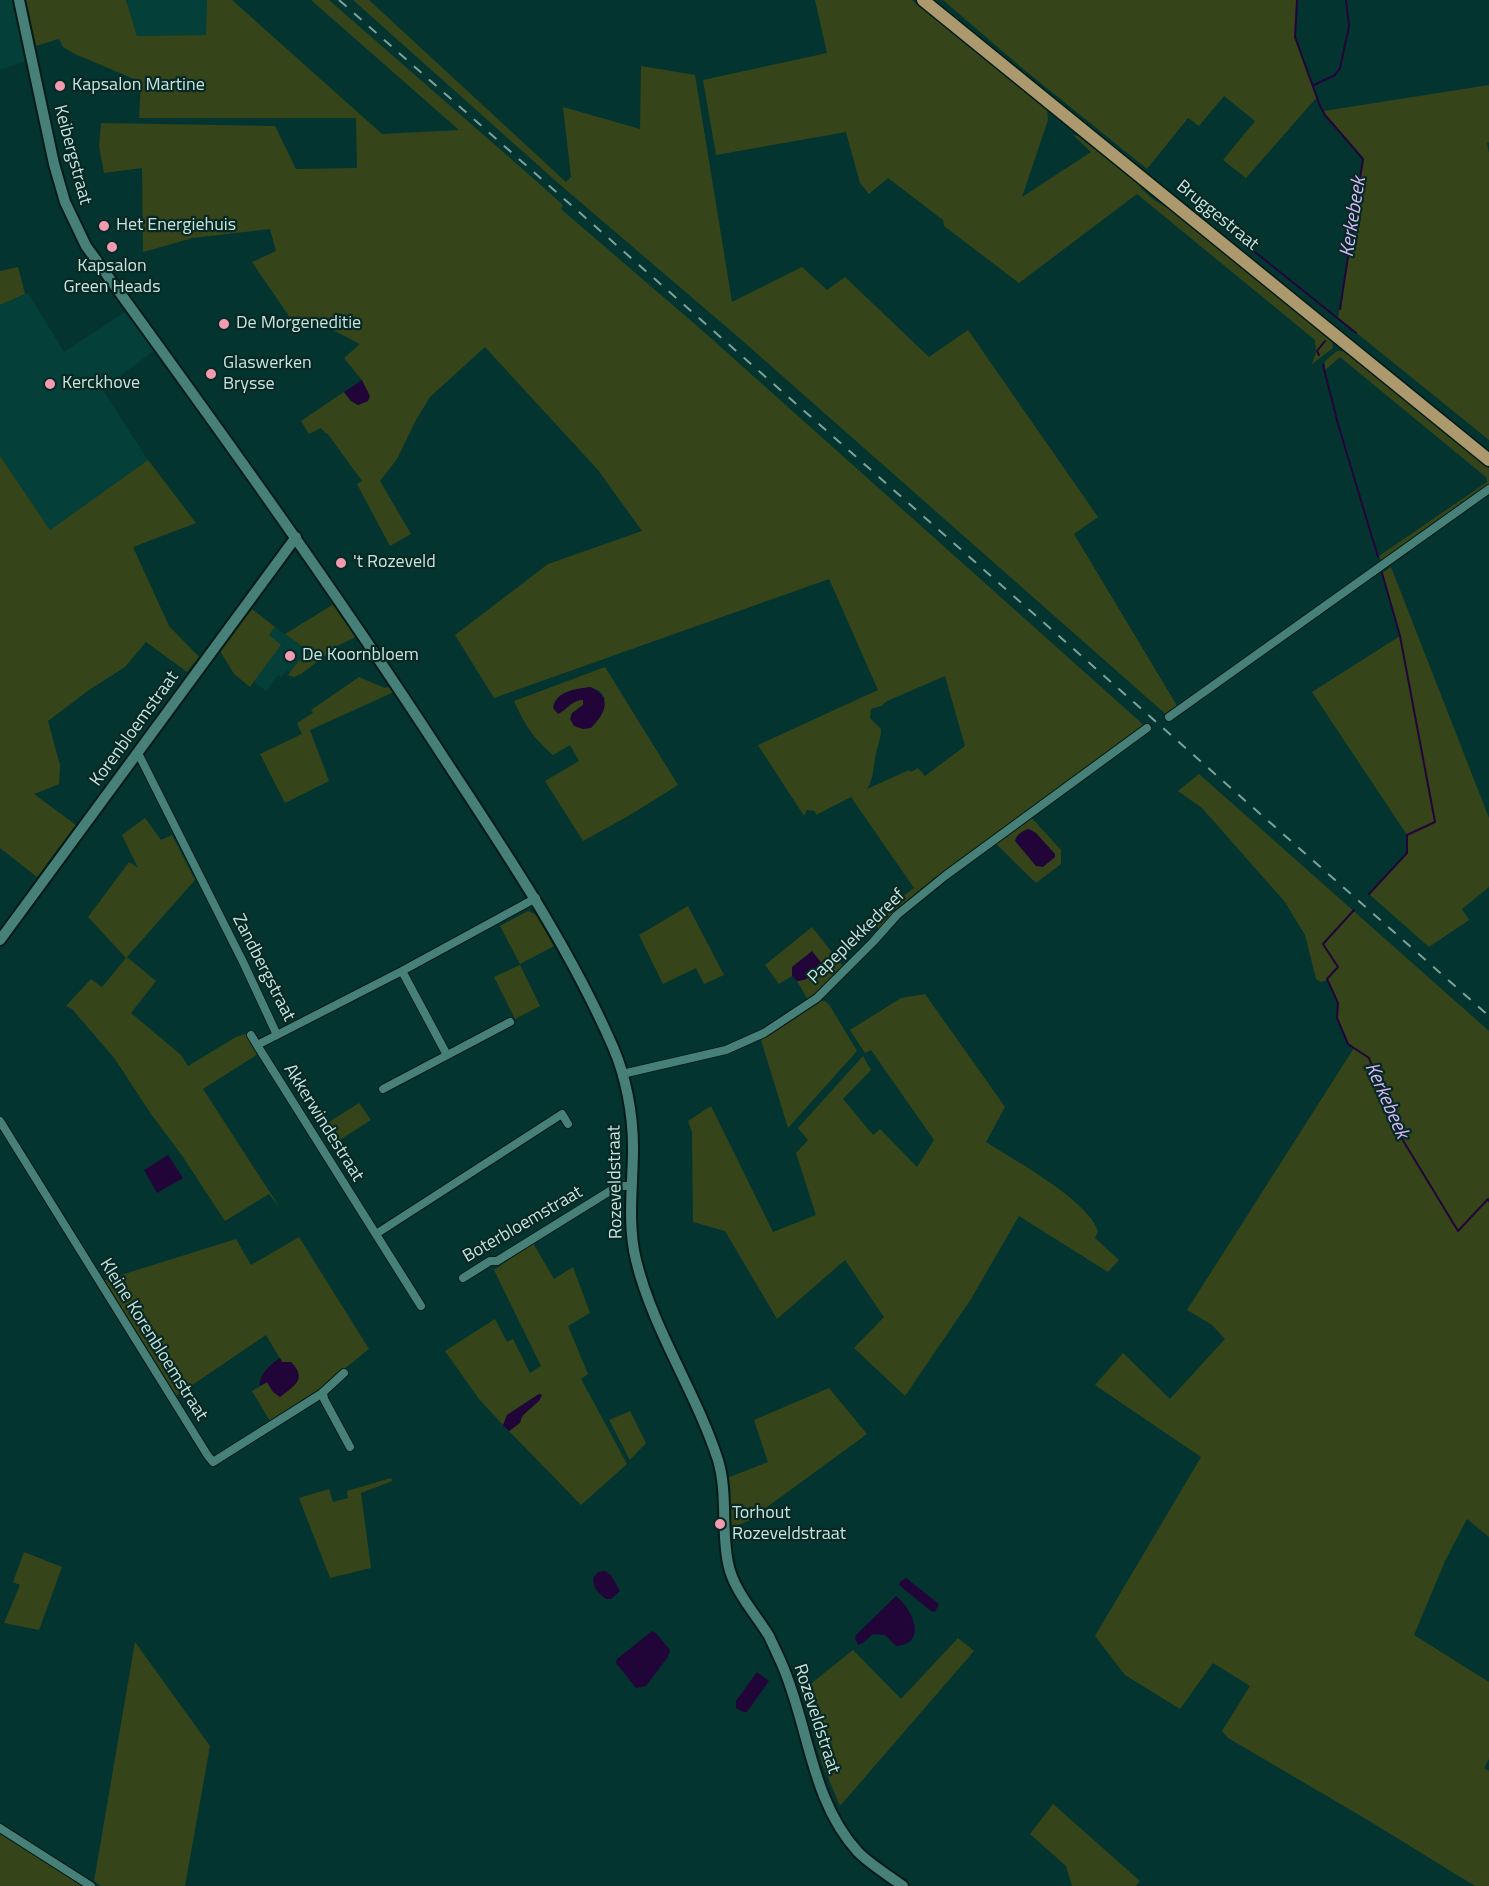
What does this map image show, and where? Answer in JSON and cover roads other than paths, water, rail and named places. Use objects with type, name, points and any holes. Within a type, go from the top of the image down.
[{"type":"main road","name":"Bruggestraat","points":[[922,0],[1489,460]]},
{"type":"street","name":"Keibergstraat","points":[[19,0],[54,164],[74,224],[86,246],[296,537]]},
{"type":"street","points":[[1169,717],[1489,489]]},
{"type":"street","name":"Korenbloemstraat","points":[[0,940],[296,537]]},
{"type":"street","name":"Rozeveldstraat","points":[[296,537],[536,898],[583,984],[613,1047],[622,1074],[632,1126],[633,1239],[638,1268],[648,1297],[711,1441],[722,1474],[727,1559],[730,1571],[739,1590],[769,1637],[783,1667],[802,1721],[812,1764],[832,1815],[846,1838],[862,1857],[903,1886]]},
{"type":"street","name":"Papeplekkedreef","points":[[622,1074],[726,1050],[764,1033],[817,998],[897,915],[945,876],[1146,728]]},
{"type":"street","name":"Zandbergstraat","points":[[138,753],[277,1035],[402,971],[536,898]]},
{"type":"street","points":[[402,971],[447,1055]]},
{"type":"street","points":[[383,1089],[510,1022]]},
{"type":"street","points":[[251,1035],[257,1045],[277,1035]]},
{"type":"street","name":"Akkerwindestraat","points":[[257,1045],[421,1306]]},
{"type":"street","points":[[376,1234],[562,1114],[568,1124]]},
{"type":"street","name":"Kleine Korenbloemstraat","points":[[0,1121],[103,1290],[207,1456],[213,1462],[323,1392]]},
{"type":"street","name":"Boterbloemstraat","points":[[463,1278],[490,1261],[497,1261],[618,1186],[631,1186]]},
{"type":"street","points":[[344,1373],[323,1392],[324,1399],[350,1448]]},
{"type":"street","points":[[0,1828],[91,1886]]},
{"type":"waterway","name":"Kerkebeek","points":[[1297,0],[1295,37],[1320,106],[1363,159],[1340,309]]},
{"type":"waterway","points":[[1314,85],[1335,75],[1340,68],[1349,26],[1346,0]]},
{"type":"waterway","points":[[1195,204],[1356,333]]},
{"type":"waterway","name":"Kerkebeek","points":[[1319,355],[1317,351],[1325,341]]},
{"type":"waterway","name":"Kerkebeek","points":[[1323,365],[1338,424],[1378,557]]},
{"type":"waterway","name":"Kerkebeek","points":[[1369,894],[1407,853],[1407,835],[1435,822],[1400,636],[1382,573]]},
{"type":"waterway","name":"Kerkebeek","points":[[1354,910],[1323,944],[1338,967],[1327,979],[1338,1003],[1337,1018],[1348,1044],[1369,1058],[1393,1124],[1458,1231],[1488,1199],[1489,1201]]},
{"type":"railway","points":[[339,0],[1489,1016]]},
{"type":"place","name":"Kapsalon Martine","points":[[60,86]]},
{"type":"place","name":"Het Energiehuis","points":[[104,226]]},
{"type":"place","name":"Kapsalon Green Heads","points":[[112,247]]},
{"type":"place","name":"De Morgeneditie","points":[[224,324]]},
{"type":"place","name":"Glaswerken Brysse","points":[[211,374]]},
{"type":"place","name":"Kerckhove","points":[[50,384]]},
{"type":"place","name":"'t Rozeveld","points":[[341,563]]},
{"type":"place","name":"De Koornbloem","points":[[290,656]]},
{"type":"place","name":"Torhout Rozeveldstraat","points":[[720,1524]]}]
